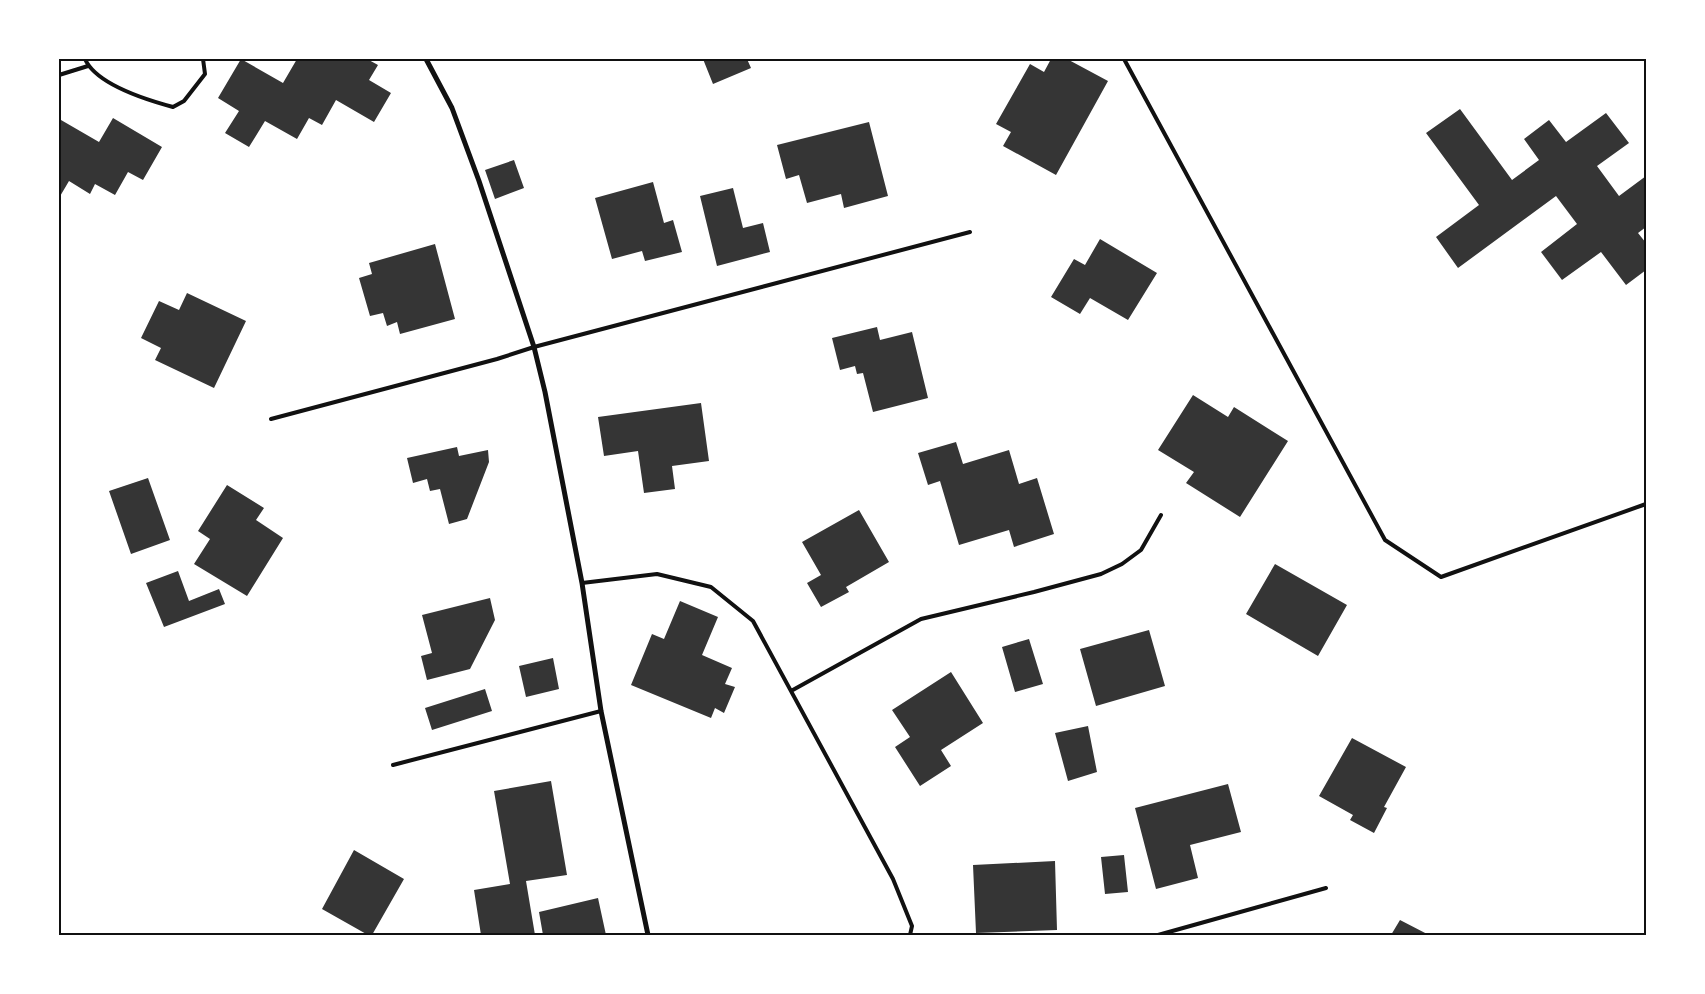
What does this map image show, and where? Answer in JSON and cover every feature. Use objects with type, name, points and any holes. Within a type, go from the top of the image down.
[{"type":"street","points":[[426,59],[452,108],[479,181],[534,347],[545,392],[582,583],[601,711],[648,935]]},
{"type":"lane","points":[[84,59],[88,66],[116,86],[144,99],[173,107],[184,101],[205,74],[203,59]]},
{"type":"lane","points":[[1124,59],[1385,540],[1441,577],[1646,504]]},
{"type":"lane","points":[[59,75],[88,66]]},
{"type":"lane","points":[[271,419],[534,347],[970,232]]},
{"type":"lane","points":[[791,691],[922,619],[1101,574],[1122,564],[1141,550],[1161,515]]},
{"type":"lane","points":[[582,583],[657,574],[711,587],[753,621],[893,879],[912,926],[910,935]]},
{"type":"lane","points":[[393,764],[601,711]]},
{"type":"lane","points":[[1158,935],[1326,888]]},
{"type":"building","points":[[241,59],[283,83],[297,59],[367,59],[378,65],[369,80],[391,93],[374,122],[336,100],[322,125],[309,118],[297,139],[265,121],[249,147],[225,133],[239,111],[218,98]]},
{"type":"building","points":[[703,59],[747,59],[751,68],[713,84]]},
{"type":"building","points":[[1051,59],[1067,59],[1108,81],[1056,175],[1003,146],[1011,132],[996,124],[1030,64],[1044,72]]},
{"type":"building","points":[[1460,109],[1512,180],[1539,160],[1524,139],[1549,120],[1566,142],[1606,113],[1629,143],[1597,166],[1619,196],[1646,176],[1646,227],[1638,233],[1646,243],[1646,270],[1626,285],[1601,252],[1562,280],[1541,252],[1577,224],[1556,196],[1458,268],[1436,237],[1479,205],[1426,133]]},
{"type":"building","points":[[113,118],[162,147],[143,180],[128,172],[115,195],[95,184],[90,194],[69,181],[59,198],[59,124],[61,120],[99,142]]},
{"type":"building","points":[[869,122],[888,196],[844,208],[841,194],[807,203],[799,175],[786,179],[777,145]]},
{"type":"building","points":[[514,160],[524,188],[495,199],[485,170]]},
{"type":"building","points":[[653,182],[664,223],[673,220],[682,252],[645,261],[642,251],[612,259],[595,198]]},
{"type":"building","points":[[733,188],[743,228],[763,223],[770,252],[717,266],[700,196]]},
{"type":"building","points":[[1100,239],[1157,273],[1128,320],[1090,298],[1080,314],[1051,297],[1074,259],[1085,265]]},
{"type":"building","points":[[435,244],[455,319],[400,334],[397,322],[387,326],[383,313],[370,316],[359,278],[372,274],[369,263]]},
{"type":"building","points":[[187,293],[246,321],[214,388],[155,360],[161,348],[141,338],[159,301],[179,310]]},
{"type":"building","points":[[877,327],[880,340],[912,332],[928,398],[873,412],[863,373],[857,374],[855,366],[840,370],[832,338]]},
{"type":"building","points":[[1193,395],[1228,417],[1234,407],[1288,441],[1240,517],[1186,483],[1194,472],[1158,450]]},
{"type":"building","points":[[701,403],[709,461],[672,466],[675,489],[644,493],[638,451],[604,456],[598,417]]},
{"type":"building","points":[[956,442],[963,464],[1009,450],[1019,484],[1037,478],[1054,534],[1014,547],[1009,530],[959,545],[940,481],[928,485],[918,453]]},
{"type":"building","points":[[457,447],[459,456],[488,450],[489,462],[467,519],[449,524],[440,489],[430,491],[427,479],[413,483],[407,458]]},
{"type":"building","points":[[148,478],[170,540],[131,554],[109,491]]},
{"type":"building","points":[[227,485],[264,508],[256,520],[283,538],[247,596],[194,564],[210,539],[198,531]]},
{"type":"building","points":[[859,510],[889,562],[846,587],[849,592],[821,607],[807,583],[821,575],[802,542]]},
{"type":"building","points":[[1275,564],[1347,605],[1318,656],[1246,614]]},
{"type":"building","points":[[178,571],[189,601],[219,589],[225,604],[164,627],[146,583]]},
{"type":"building","points":[[490,598],[495,620],[470,669],[427,680],[421,656],[432,653],[422,615]]},
{"type":"building","points":[[680,601],[718,617],[702,655],[732,668],[725,684],[735,687],[724,713],[715,708],[711,718],[631,685],[652,634],[664,639]]},
{"type":"building","points":[[1149,630],[1165,686],[1096,706],[1080,649]]},
{"type":"building","points":[[1029,639],[1043,684],[1015,692],[1002,647]]},
{"type":"building","points":[[553,658],[559,689],[526,697],[519,666]]},
{"type":"building","points":[[951,672],[983,723],[941,750],[951,766],[920,786],[895,747],[910,737],[892,710]]},
{"type":"building","points":[[485,689],[492,711],[432,730],[425,708]]},
{"type":"building","points":[[1088,726],[1097,772],[1068,781],[1055,733]]},
{"type":"building","points":[[1352,738],[1406,767],[1384,807],[1387,808],[1374,833],[1350,820],[1353,815],[1319,796]]},
{"type":"building","points":[[551,781],[567,875],[526,881],[535,935],[481,935],[474,890],[510,884],[494,791]]},
{"type":"building","points":[[1228,784],[1241,832],[1190,845],[1198,878],[1156,889],[1135,808]]},
{"type":"building","points":[[354,850],[404,879],[372,935],[368,935],[322,909]]},
{"type":"building","points":[[1124,855],[1128,892],[1105,894],[1101,857]]},
{"type":"building","points":[[1055,861],[1057,930],[976,933],[973,865]]},
{"type":"building","points":[[598,898],[606,935],[543,935],[539,912]]},
{"type":"building","points":[[1400,920],[1429,935],[1391,935]]}]
